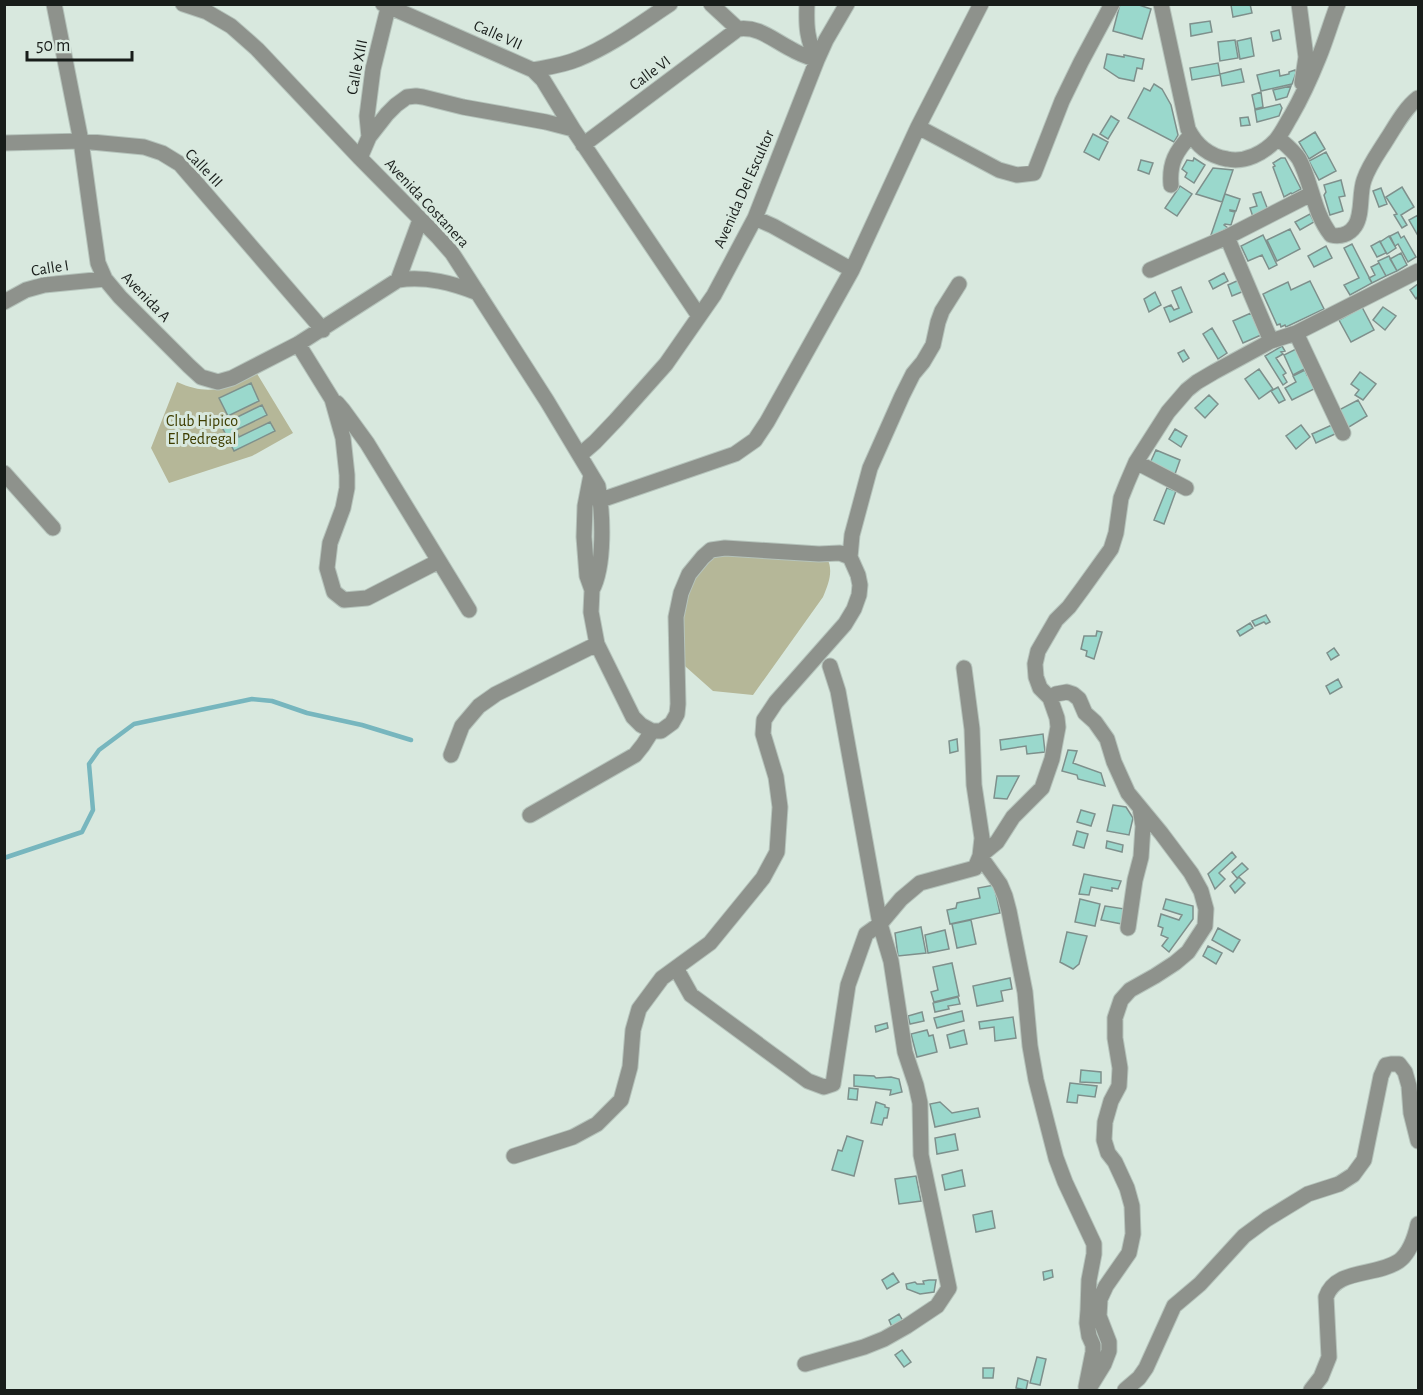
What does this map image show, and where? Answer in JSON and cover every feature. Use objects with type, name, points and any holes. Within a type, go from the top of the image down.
[{"type":"street","name":"Avenida A","points":[[54,4],[81,141],[95,244],[105,279],[181,359],[201,376],[218,382],[232,378],[323,330],[398,280]]},
{"type":"street","name":"Avenida Costanera","points":[[183,4],[207,12],[231,26],[257,49],[452,253],[580,455],[598,486],[601,500]]},
{"type":"street","points":[[533,70],[581,58],[613,41],[670,4]]},
{"type":"street","points":[[711,4],[738,29],[758,30],[790,49],[817,60]]},
{"type":"street","points":[[807,4],[806,27],[809,44],[817,60]]},
{"type":"street","name":"Avenida Del Escultor","points":[[580,455],[609,427],[666,364],[714,295],[755,218],[817,60],[847,4]]},
{"type":"street","points":[[850,557],[840,553],[819,554],[724,548],[711,550],[689,574],[681,593],[676,617],[677,714],[672,723],[661,731],[652,731],[633,717],[597,644],[591,612],[592,590],[597,580],[600,555],[601,500],[735,454],[755,440],[852,270],[918,127],[981,4]]},
{"type":"street","points":[[918,127],[999,170],[1017,175],[1034,173],[1062,101],[1112,4]]},
{"type":"street","points":[[1161,4],[1188,129],[1202,148],[1209,153],[1232,160],[1255,156],[1266,150],[1278,138],[1298,103],[1320,56],[1338,4]]},
{"type":"street","points":[[1298,103],[1306,57],[1299,4]]},
{"type":"street","name":"Calle VII","points":[[387,5],[533,70]]},
{"type":"street","name":"Calle XIII","points":[[369,137],[367,116],[373,69],[387,5]]},
{"type":"street","name":"Calle VI","points":[[583,145],[738,29]]},
{"type":"street","points":[[533,70],[543,80],[583,145],[699,316]]},
{"type":"street","points":[[360,158],[369,137],[396,105],[407,97],[423,97],[573,129]]},
{"type":"street","points":[[1278,138],[1298,157],[1325,228],[1330,235],[1342,235],[1354,228],[1359,217],[1364,180],[1375,159],[1398,121],[1419,98]]},
{"type":"street","points":[[1171,185],[1172,162],[1181,145],[1191,135]]},
{"type":"street","name":"Calle III","points":[[4,143],[81,141],[144,147],[162,153],[180,164],[323,330]]},
{"type":"street","points":[[1150,270],[1227,237],[1311,194]]},
{"type":"street","points":[[755,218],[774,226],[852,270]]},
{"type":"street","points":[[420,220],[398,280],[414,278],[437,281],[454,284],[478,293]]},
{"type":"street","points":[[1227,237],[1272,341]]},
{"type":"street","points":[[980,856],[997,842],[1013,817],[1041,788],[1052,759],[1058,727],[1050,698],[1040,688],[1036,677],[1035,664],[1038,651],[1056,620],[1069,607],[1111,549],[1116,533],[1121,498],[1136,462],[1167,412],[1186,390],[1214,372],[1272,341],[1296,333],[1419,271]]},
{"type":"street","name":"Calle I","points":[[4,302],[26,290],[44,285],[105,279]]},
{"type":"street","points":[[514,1156],[573,1137],[597,1124],[621,1100],[630,1067],[633,1030],[639,1009],[662,978],[710,944],[763,878],[777,852],[780,807],[776,777],[763,734],[764,720],[776,702],[845,624],[854,609],[860,585],[850,557],[852,535],[870,468],[913,374],[933,345],[942,311],[959,284]]},
{"type":"street","points":[[1296,333],[1343,433]]},
{"type":"street","points":[[298,344],[332,399],[344,438],[347,488],[344,508],[330,543],[327,568],[334,592],[344,600],[367,598],[439,561]]},
{"type":"street","points":[[332,399],[344,410],[367,443],[470,610]]},
{"type":"street","points":[[1136,462],[1186,488]]},
{"type":"street","points":[[4,473],[53,528]]},
{"type":"street","points":[[591,475],[585,506],[584,537],[586,576],[592,590]]},
{"type":"street","points":[[451,755],[462,726],[479,706],[496,694],[597,644]]},
{"type":"street","points":[[806,1364],[884,1339],[937,1306],[949,1288],[921,1155],[920,1104],[905,1052],[891,962],[880,924],[838,692],[830,666]]},
{"type":"street","points":[[676,968],[691,995],[808,1080],[824,1087],[833,1084],[848,985],[866,934],[880,924],[901,899],[920,883],[975,868],[980,856],[982,837],[974,785],[972,729],[964,668]]},
{"type":"street","points":[[1050,698],[1067,692],[1079,699],[1085,713],[1095,722],[1107,739],[1114,762],[1128,793],[1191,873],[1201,891],[1206,909],[1205,926],[1188,952],[1162,972],[1130,990],[1121,1000],[1115,1018],[1115,1038],[1120,1068],[1119,1086],[1105,1122],[1104,1140],[1108,1153],[1115,1162],[1127,1188],[1132,1206],[1133,1234],[1129,1253],[1106,1286],[1100,1299],[1099,1316],[1109,1342],[1109,1351],[1104,1364],[1087,1390]]},
{"type":"street","points":[[530,815],[635,755],[652,731]]},
{"type":"street","points":[[1128,928],[1141,857],[1143,826],[1140,808]]},
{"type":"street","points":[[980,856],[1000,884],[1007,904],[1025,992],[1035,1080],[1059,1166],[1094,1244],[1086,1323],[1093,1345],[1087,1390]]},
{"type":"street","points":[[1125,1390],[1146,1368],[1174,1306],[1200,1284],[1244,1236],[1308,1194],[1339,1184],[1353,1175],[1364,1160],[1381,1076],[1386,1065],[1399,1064],[1405,1072],[1409,1086],[1411,1113],[1419,1141]]},
{"type":"street","points":[[1311,1390],[1321,1377],[1329,1357],[1326,1298],[1329,1289],[1335,1282],[1385,1268],[1401,1260],[1412,1245],[1419,1224]]},
{"type":"green space","name":"Club Hipico El Pedregal","points":[[256,372],[293,433],[252,456],[169,483],[151,448],[177,382],[198,389],[217,389],[236,383]]},
{"type":"green space","points":[[707,547],[827,558],[829,563],[830,578],[823,597],[753,695],[713,691],[677,659],[676,617]]},
{"type":"building","points":[[1120,4],[1136,4],[1151,9],[1142,39],[1113,31]]},
{"type":"building","points":[[1250,4],[1252,13],[1233,17],[1231,5]]},
{"type":"building","points":[[1210,21],[1212,32],[1191,36],[1190,24]]},
{"type":"building","points":[[1279,30],[1281,39],[1273,41],[1271,32]]},
{"type":"building","points":[[1251,38],[1254,56],[1240,59],[1237,41]]},
{"type":"building","points":[[1235,40],[1238,58],[1220,61],[1218,42]]},
{"type":"building","points":[[1107,54],[1144,59],[1142,69],[1137,68],[1134,81],[1119,78],[1104,68]]},
{"type":"building","points":[[1218,63],[1220,75],[1192,80],[1190,68]]},
{"type":"building","points":[[1241,69],[1244,82],[1222,86],[1220,74]]},
{"type":"building","points":[[1279,70],[1280,76],[1295,70],[1292,84],[1261,91],[1257,75]]},
{"type":"building","points":[[1154,84],[1162,89],[1171,105],[1178,135],[1174,142],[1128,118],[1144,88],[1150,91]]},
{"type":"building","points":[[1291,86],[1287,97],[1276,100],[1273,90]]},
{"type":"building","points":[[1261,92],[1263,107],[1255,109],[1252,95]]},
{"type":"building","points":[[1280,104],[1282,108],[1279,116],[1257,122],[1255,110]]},
{"type":"building","points":[[1111,116],[1119,121],[1108,139],[1100,134]]},
{"type":"building","points":[[1248,117],[1250,125],[1241,126],[1240,118]]},
{"type":"building","points":[[1315,132],[1325,149],[1309,159],[1299,142]]},
{"type":"building","points":[[1093,134],[1108,142],[1099,160],[1084,152]]},
{"type":"building","points":[[1326,152],[1336,171],[1319,180],[1309,161]]},
{"type":"building","points":[[1194,158],[1205,165],[1194,183],[1185,177],[1187,173],[1182,169],[1187,160],[1193,161]]},
{"type":"building","points":[[1285,158],[1301,189],[1284,197],[1273,167],[1275,166],[1273,163]]},
{"type":"building","points":[[1141,160],[1153,163],[1149,174],[1138,170]]},
{"type":"building","points":[[1213,168],[1233,170],[1222,202],[1196,194]]},
{"type":"building","points":[[1341,180],[1345,196],[1339,197],[1343,211],[1330,215],[1324,195],[1326,192],[1324,185]]},
{"type":"building","points":[[1180,186],[1192,194],[1177,216],[1165,208]]},
{"type":"building","points":[[1402,187],[1414,207],[1401,215],[1407,225],[1402,228],[1394,215],[1397,214],[1386,197]]},
{"type":"building","points":[[1381,188],[1387,204],[1379,207],[1373,191]]},
{"type":"building","points":[[1261,192],[1268,210],[1253,217],[1250,208],[1257,206],[1253,194]]},
{"type":"building","points":[[1225,194],[1240,199],[1236,211],[1230,210],[1235,212],[1231,225],[1225,224],[1228,228],[1210,238]]},
{"type":"building","points":[[1310,214],[1314,222],[1300,230],[1295,222]]},
{"type":"building","points":[[1418,215],[1418,233],[1417,234],[1409,220]]},
{"type":"building","points":[[1290,229],[1300,249],[1277,261],[1267,240]]},
{"type":"building","points":[[1398,232],[1401,238],[1404,236],[1416,257],[1408,262],[1398,244],[1395,246],[1390,236]]},
{"type":"building","points":[[1263,235],[1277,265],[1269,269],[1262,255],[1248,261],[1241,246]]},
{"type":"building","points":[[1389,236],[1396,248],[1387,254],[1380,242]]},
{"type":"building","points":[[1380,241],[1386,253],[1377,257],[1371,246]]},
{"type":"building","points":[[1352,244],[1372,283],[1350,295],[1344,285],[1359,278],[1344,248]]},
{"type":"building","points":[[1326,246],[1332,258],[1314,267],[1308,256]]},
{"type":"building","points":[[1401,253],[1407,265],[1397,271],[1390,259]]},
{"type":"building","points":[[1389,256],[1397,271],[1386,276],[1378,261]]},
{"type":"building","points":[[1379,263],[1386,276],[1372,283],[1369,278],[1375,275],[1371,267]]},
{"type":"building","points":[[1224,273],[1228,281],[1213,289],[1209,281]]},
{"type":"building","points":[[1239,280],[1244,291],[1232,296],[1228,285]]},
{"type":"building","points":[[1310,281],[1324,309],[1286,327],[1277,325],[1263,294],[1288,282],[1291,290]]},
{"type":"building","points":[[1418,284],[1418,296],[1416,299],[1410,290]]},
{"type":"building","points":[[1181,287],[1192,312],[1170,322],[1164,308],[1171,305],[1174,310],[1179,308],[1172,291]]},
{"type":"building","points":[[1155,292],[1161,305],[1149,312],[1144,299]]},
{"type":"building","points":[[1362,307],[1374,330],[1351,342],[1339,320]]},
{"type":"building","points":[[1383,307],[1396,316],[1385,330],[1373,320]]},
{"type":"building","points":[[1251,313],[1261,335],[1243,343],[1233,321]]},
{"type":"building","points":[[1212,328],[1227,353],[1218,359],[1203,334]]},
{"type":"building","points":[[1282,346],[1285,351],[1276,358],[1286,373],[1283,375],[1287,382],[1283,385],[1265,356]]},
{"type":"building","points":[[1298,348],[1308,367],[1293,375],[1284,355]]},
{"type":"building","points":[[1184,350],[1189,358],[1183,362],[1178,353]]},
{"type":"building","points":[[1259,369],[1273,389],[1259,399],[1245,379]]},
{"type":"building","points":[[1305,370],[1307,375],[1311,373],[1318,387],[1292,400],[1285,388],[1296,382],[1293,376]]},
{"type":"building","points":[[1360,372],[1376,384],[1363,400],[1355,395],[1359,390],[1351,384]]},
{"type":"building","points":[[251,383],[259,401],[228,416],[219,398]]},
{"type":"building","points":[[1278,387],[1285,400],[1279,403],[1271,391]]},
{"type":"building","points":[[1209,395],[1218,404],[1205,418],[1195,408]]},
{"type":"building","points":[[1358,400],[1367,416],[1349,427],[1344,426],[1337,411]]},
{"type":"building","points":[[262,405],[267,415],[236,430],[239,437],[270,422],[275,431],[234,451],[221,425]]},
{"type":"building","points":[[1334,424],[1337,433],[1316,443],[1312,434]]},
{"type":"building","points":[[1301,425],[1310,437],[1296,449],[1286,436]]},
{"type":"building","points":[[1175,429],[1187,436],[1181,447],[1169,439]]},
{"type":"building","points":[[1156,450],[1180,460],[1175,474],[1150,463]]},
{"type":"building","points":[[1167,488],[1176,491],[1164,524],[1154,520]]},
{"type":"building","points":[[1266,615],[1270,622],[1255,626],[1252,621]]},
{"type":"building","points":[[1250,623],[1253,628],[1240,636],[1237,631]]},
{"type":"building","points":[[1097,631],[1102,632],[1094,659],[1086,656],[1087,651],[1081,649],[1084,636],[1096,636]]},
{"type":"building","points":[[1334,648],[1339,655],[1331,660],[1327,653]]},
{"type":"building","points":[[1338,679],[1342,687],[1330,694],[1326,686]]},
{"type":"building","points":[[1043,734],[1045,752],[1027,754],[1026,746],[1001,750],[1000,740]]},
{"type":"building","points":[[957,739],[958,751],[950,753],[949,741]]},
{"type":"building","points":[[1068,750],[1077,751],[1073,763],[1101,773],[1105,786],[1078,779],[1077,775],[1062,771]]},
{"type":"building","points":[[997,776],[1019,776],[1007,799],[994,798]]},
{"type":"building","points":[[1113,805],[1126,807],[1133,818],[1129,835],[1107,831]]},
{"type":"building","points":[[1081,810],[1095,814],[1091,826],[1077,822]]},
{"type":"building","points":[[1077,831],[1088,834],[1084,848],[1073,845]]},
{"type":"building","points":[[1107,841],[1123,845],[1122,852],[1106,848]]},
{"type":"building","points":[[1232,852],[1236,857],[1219,873],[1225,879],[1215,889],[1208,874]]},
{"type":"building","points":[[1242,863],[1248,869],[1237,878],[1232,872]]},
{"type":"building","points":[[1084,874],[1121,881],[1118,889],[1112,888],[1112,891],[1091,887],[1089,895],[1079,894]]},
{"type":"building","points":[[1239,877],[1245,883],[1235,893],[1230,886]]},
{"type":"building","points":[[994,885],[1000,913],[950,924],[947,910],[956,908],[957,903],[980,898],[978,888]]},
{"type":"building","points":[[1080,899],[1100,904],[1095,926],[1075,922]]},
{"type":"building","points":[[1166,899],[1193,906],[1193,919],[1169,952],[1162,946],[1168,938],[1161,935],[1163,928],[1158,926],[1161,914],[1179,920],[1182,915],[1163,909]]},
{"type":"building","points":[[1105,906],[1125,909],[1122,924],[1101,920]]},
{"type":"building","points":[[971,920],[976,944],[957,948],[952,924]]},
{"type":"building","points":[[921,927],[926,953],[898,956],[895,933]]},
{"type":"building","points":[[1218,928],[1240,940],[1233,952],[1212,940]]},
{"type":"building","points":[[945,930],[949,949],[928,953],[925,935]]},
{"type":"building","points":[[1067,932],[1087,936],[1079,964],[1073,969],[1060,962]]},
{"type":"building","points":[[1208,946],[1222,953],[1216,964],[1203,956]]},
{"type":"building","points":[[952,963],[959,996],[934,1002],[931,992],[938,990],[933,967]]},
{"type":"building","points":[[1010,978],[1012,989],[1001,991],[1003,1001],[977,1006],[973,986]]},
{"type":"building","points":[[958,997],[960,1004],[935,1012],[933,1003]]},
{"type":"building","points":[[962,1011],[964,1021],[937,1028],[934,1018]]},
{"type":"building","points":[[922,1012],[924,1021],[910,1024],[908,1016]]},
{"type":"building","points":[[1013,1017],[1016,1038],[995,1041],[994,1027],[980,1029],[979,1022]]},
{"type":"building","points":[[887,1023],[888,1028],[876,1032],[875,1026]]},
{"type":"building","points":[[927,1030],[929,1036],[933,1035],[937,1052],[917,1057],[911,1034]]},
{"type":"building","points":[[964,1030],[967,1044],[950,1048],[947,1035]]},
{"type":"building","points":[[1081,1070],[1101,1072],[1101,1083],[1080,1082]]},
{"type":"building","points":[[854,1075],[899,1079],[902,1092],[890,1095],[891,1090],[854,1086]]},
{"type":"building","points":[[1070,1083],[1097,1086],[1095,1097],[1078,1095],[1077,1103],[1067,1102]]},
{"type":"building","points":[[849,1088],[858,1089],[857,1100],[848,1099]]},
{"type":"building","points":[[876,1102],[889,1108],[887,1118],[884,1118],[882,1125],[871,1123]]},
{"type":"building","points":[[940,1102],[952,1113],[978,1108],[980,1117],[935,1127],[930,1104]]},
{"type":"building","points":[[955,1134],[958,1150],[937,1154],[935,1138]]},
{"type":"building","points":[[847,1136],[863,1141],[854,1176],[832,1170],[838,1150],[842,1151]]},
{"type":"building","points":[[962,1170],[965,1186],[945,1190],[942,1175]]},
{"type":"building","points":[[916,1176],[921,1201],[899,1204],[895,1179]]},
{"type":"building","points":[[992,1211],[995,1228],[976,1232],[973,1215]]},
{"type":"building","points":[[1052,1270],[1053,1277],[1044,1280],[1043,1272]]},
{"type":"building","points":[[893,1273],[899,1282],[887,1289],[882,1280]]},
{"type":"building","points":[[936,1280],[934,1292],[920,1294],[907,1289],[906,1284],[915,1282],[924,1284],[923,1281]]},
{"type":"building","points":[[899,1314],[903,1321],[892,1327],[889,1320]]},
{"type":"building","points":[[902,1350],[911,1362],[904,1367],[895,1355]]},
{"type":"building","points":[[1037,1357],[1046,1359],[1040,1385],[1030,1383]]},
{"type":"building","points":[[983,1368],[994,1368],[993,1378],[983,1378]]},
{"type":"building","points":[[1018,1378],[1028,1381],[1026,1390],[1016,1388]]},
{"type":"waterway","points":[[4,858],[82,832],[93,810],[89,764],[99,750],[134,724],[252,699],[272,701],[307,713],[362,725],[411,740]]}]
